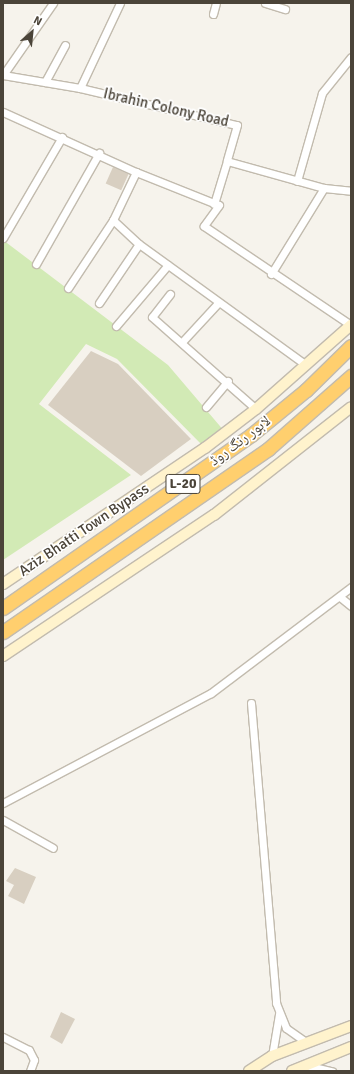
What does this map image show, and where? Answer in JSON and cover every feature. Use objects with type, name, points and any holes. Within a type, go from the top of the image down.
[{"type":"highway","name":"لاہور رنگ روڈ","points":[[3,608],[251,435],[306,390],[351,346]]},
{"type":"highway","name":"لاہور رنگ روڈ","points":[[3,632],[268,449],[351,376]]},
{"type":"street","points":[[3,75],[53,3]]},
{"type":"street","points":[[80,88],[120,3]]},
{"type":"street","points":[[213,14],[216,3]]},
{"type":"street","points":[[265,3],[285,10]]},
{"type":"street","points":[[45,82],[65,45]]},
{"type":"street","points":[[297,180],[322,93],[351,57]]},
{"type":"street","name":"Ibrahin Colony Road","points":[[3,75],[80,88],[237,125],[227,161]]},
{"type":"street","points":[[3,112],[99,153],[136,172],[219,205],[204,226],[271,274],[351,325]]},
{"type":"street","points":[[3,238],[62,137]]},
{"type":"street","points":[[36,264],[99,153]]},
{"type":"street","points":[[214,204],[227,161],[324,188],[351,191]]},
{"type":"street","points":[[68,288],[113,220],[136,172]]},
{"type":"street","points":[[271,274],[324,188]]},
{"type":"street","points":[[113,220],[139,244],[218,303],[306,365]]},
{"type":"street","points":[[99,303],[139,244]]},
{"type":"street","points":[[116,326],[168,265]]},
{"type":"street","points":[[170,294],[152,317],[228,381],[256,408]]},
{"type":"street","points":[[182,342],[218,303]]},
{"type":"street","name":"Aziz Bhatti Town Bypass","points":[[3,584],[132,498],[256,408],[351,325]]},
{"type":"street","points":[[206,407],[228,381]]},
{"type":"street","points":[[3,656],[214,515],[351,407]]},
{"type":"street","points":[[3,803],[188,707],[340,597],[351,587]]},
{"type":"street","points":[[340,597],[351,606]]},
{"type":"street","points":[[251,703],[279,1014],[272,1056]]},
{"type":"street","points":[[3,820],[54,848]]},
{"type":"street","points":[[279,1014],[286,1028],[306,1042]]},
{"type":"street","points":[[249,1071],[272,1056],[351,1026]]},
{"type":"street","points":[[3,1037],[32,1055],[30,1071]]},
{"type":"street","points":[[292,1071],[351,1047]]},
{"type":"street","points":[[304,1065],[332,1071]]},
{"type":"green space","points":[[3,240],[168,365],[225,432],[205,448],[117,359],[86,344],[39,404],[131,475],[3,560]]},
{"type":"building","points":[[113,167],[129,174],[121,190],[106,183]]},
{"type":"building","points":[[91,351],[118,364],[191,439],[141,476],[48,405]]},
{"type":"building","points":[[15,868],[36,877],[24,904],[8,896],[14,885],[6,881]]},
{"type":"building","points":[[61,1012],[75,1019],[62,1044],[50,1037]]}]
